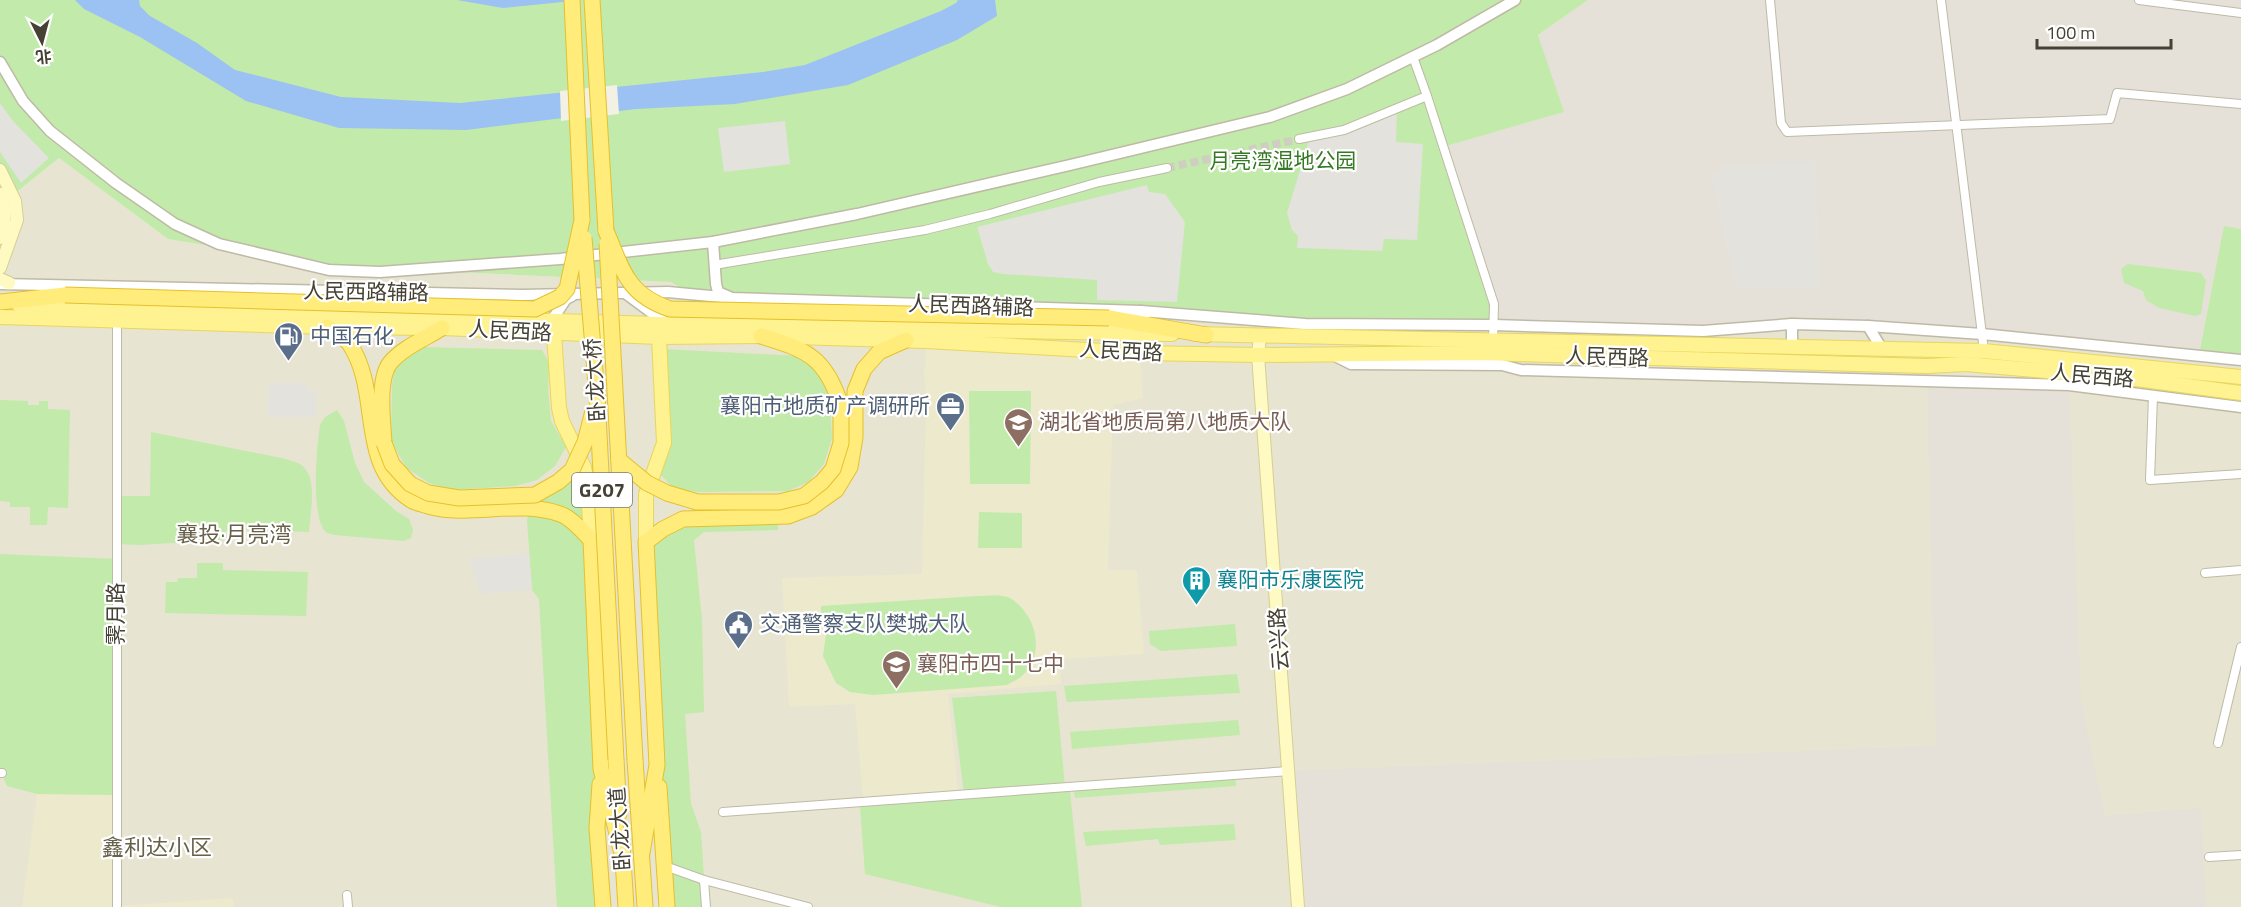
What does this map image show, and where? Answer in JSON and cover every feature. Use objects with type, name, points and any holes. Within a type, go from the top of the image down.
[{"type":"highway","name":"卧龙大桥","points":[[572,0],[582,220],[597,396],[616,760]]},
{"type":"highway","name":"卧龙大桥","points":[[592,0],[635,760]]},
{"type":"highway","points":[[0,303],[65,295],[535,309],[560,297],[567,289],[582,220]]},
{"type":"highway","points":[[606,231],[627,280],[650,302],[670,309],[1109,318],[1206,335]]},
{"type":"highway","points":[[327,327],[348,341],[360,365],[369,398],[371,431],[378,457],[388,481],[412,501],[444,511],[530,509],[561,514],[591,540],[601,769],[597,828],[603,907]]},
{"type":"highway","points":[[442,328],[406,350],[390,363],[383,384],[384,443],[392,464],[410,484],[428,493],[459,498],[535,495],[558,482],[572,470],[585,442],[597,396]]},
{"type":"highway","points":[[619,460],[647,483],[667,493],[698,502],[779,502],[804,496],[822,482],[833,469],[841,443],[841,406],[834,383],[817,361],[795,346],[761,336]]},
{"type":"highway","points":[[667,907],[657,765],[646,542],[663,529],[683,519],[788,516],[812,507],[836,490],[850,467],[855,437],[855,391],[864,369],[879,352],[906,340]]},
{"type":"highway","name":"卧龙大道","points":[[616,760],[625,904]]},
{"type":"highway","name":"卧龙大道","points":[[635,760],[646,904]]},
{"type":"highway","points":[[642,853],[657,765]]},
{"type":"highway","points":[[601,769],[622,854]]},
{"type":"main road","points":[[0,170],[15,201],[17,220],[0,268]]},
{"type":"main road","points":[[0,194],[4,201],[6,223],[0,238]]},
{"type":"main road","name":"人民西路","points":[[0,303],[553,327],[659,337],[761,336],[906,340],[1140,353],[1258,355],[1480,353],[1926,366],[1966,364],[2155,382],[2241,393]]},
{"type":"main road","name":"人民西路","points":[[0,317],[327,327],[442,328],[667,324],[1984,351],[2241,377]]},
{"type":"main road","points":[[553,327],[559,408],[562,421],[584,467],[588,487],[591,540]]},
{"type":"main road","name":"云兴路","points":[[1260,336],[1258,355],[1298,907]]},
{"type":"main road","points":[[646,542],[646,494],[664,443],[659,337]]},
{"type":"street","points":[[0,62],[23,100],[50,131],[116,183],[175,224],[219,244],[329,270],[380,272],[560,259],[713,242],[857,214],[1270,117],[1347,89],[1413,57],[1515,0]]},
{"type":"street","points":[[1770,0],[1781,123],[1787,132],[2110,119],[2117,93],[2241,104]]},
{"type":"street","points":[[1941,0],[1984,351]]},
{"type":"street","points":[[2139,0],[2241,13]]},
{"type":"street","points":[[1413,57],[1494,304],[1493,341]]},
{"type":"street","points":[[1299,139],[1344,130],[1427,96]]},
{"type":"street","points":[[714,265],[925,230],[990,214],[1099,182],[1167,168]]},
{"type":"street","points":[[713,242],[718,292],[732,298]]},
{"type":"street","name":"人民西路辅路","points":[[3,282],[522,295],[668,292],[732,298],[1141,311],[1206,335]]},
{"type":"street","points":[[691,294],[704,293],[716,284]]},
{"type":"street","points":[[625,292],[667,324]]},
{"type":"street","points":[[553,327],[566,299],[575,294]]},
{"type":"street","points":[[1141,311],[1292,323],[1493,325],[1703,331],[1792,324],[1868,326],[1982,334],[2241,360]]},
{"type":"street","name":"霁月路","points":[[117,321],[117,907]]},
{"type":"street","points":[[1792,324],[1792,347]]},
{"type":"street","points":[[1868,326],[1882,349]]},
{"type":"street","points":[[1910,329],[1910,350]]},
{"type":"street","points":[[1333,355],[1351,364],[1502,365],[1521,370],[2069,385],[2241,407]]},
{"type":"street","points":[[2155,382],[2150,480],[2241,474]]},
{"type":"street","points":[[2205,573],[2241,570]]},
{"type":"street","points":[[2218,742],[2241,646]]},
{"type":"street","points":[[723,812],[1289,771]]},
{"type":"street","points":[[2209,856],[2241,855]]},
{"type":"street","points":[[665,866],[704,880],[808,907]]},
{"type":"street","points":[[704,880],[706,907]]},
{"type":"street","points":[[347,894],[348,907]]},
{"type":"shaded area","points":[[1588,0],[2241,0],[2241,229],[2224,227],[2198,355],[1868,326],[1703,331],[1493,325],[1443,147],[1563,112],[1538,35]]},
{"type":"shaded area","points":[[0,103],[13,121],[49,158],[21,183],[0,152]]},
{"type":"shaded area","points":[[1397,109],[1396,142],[1423,144],[1417,240],[1384,239],[1382,251],[1297,248],[1298,236],[1292,230],[1287,213],[1310,137]]},
{"type":"shaded area","points":[[785,121],[790,164],[724,172],[718,128]]},
{"type":"shaded area","points":[[59,158],[168,239],[411,270],[671,282],[691,294],[2241,229],[2241,907],[0,907],[0,184],[9,198]]},
{"type":"shaded area","points":[[1815,161],[1821,289],[1736,289],[1711,174],[1721,173],[1721,165]]},
{"type":"shaded area","points":[[1147,185],[1149,192],[1165,194],[1185,222],[1177,302],[1097,300],[1097,280],[1003,274],[993,272],[988,264],[977,227]]},
{"type":"shaded area","points":[[927,341],[1140,353],[1143,398],[1113,405],[1108,570],[1137,570],[1144,654],[1060,659],[1061,684],[948,694],[958,793],[863,800],[855,704],[789,707],[782,578],[922,574],[926,399],[924,374]]},
{"type":"shaded area","points":[[1927,381],[2069,385],[2081,702],[2105,816],[2201,808],[2206,907],[1298,907],[1289,771],[1936,746]]},
{"type":"shaded area","points":[[269,383],[307,383],[307,390],[317,390],[316,417],[268,417]]},
{"type":"shaded area","points":[[529,553],[532,590],[480,594],[470,559]]},
{"type":"shaded area","points":[[37,794],[117,795],[117,906],[233,898],[234,907],[22,907]]},
{"type":"green space","name":"月亮湾湿地公园","points":[[0,0],[1588,0],[1538,35],[1564,112],[1443,147],[1494,304],[1493,325],[1305,324],[691,294],[671,282],[411,270],[380,272],[168,239],[59,158],[9,198],[0,184]]},
{"type":"green space","points":[[2224,226],[2241,229],[2241,360],[2199,355]]},
{"type":"green space","points":[[2128,264],[2201,273],[2206,281],[2201,314],[2195,316],[2159,308],[2146,300],[2143,291],[2124,283],[2121,269]]},
{"type":"green space","points":[[421,347],[542,350],[549,363],[548,389],[551,421],[566,447],[555,466],[537,480],[515,486],[451,490],[429,483],[407,468],[391,442],[392,385],[395,366]]},
{"type":"green space","points":[[663,349],[800,356],[823,377],[830,402],[832,438],[824,464],[808,482],[788,491],[697,492],[674,489],[661,475],[669,444]]},
{"type":"green space","points":[[969,391],[1031,391],[1030,484],[970,484]]},
{"type":"green space","points":[[0,400],[28,401],[28,405],[39,405],[39,401],[48,401],[48,409],[70,410],[68,508],[48,507],[47,525],[30,525],[30,507],[10,507],[10,502],[0,501]]},
{"type":"green space","points":[[337,410],[344,421],[355,463],[364,482],[396,511],[409,519],[413,530],[411,538],[404,541],[335,535],[326,532],[321,524],[316,498],[320,425],[325,417]]},
{"type":"green space","points":[[151,432],[286,459],[300,464],[310,477],[312,505],[309,532],[228,529],[224,534],[224,540],[139,545],[116,544],[116,496],[150,496]]},
{"type":"green space","points":[[576,477],[583,491],[583,522],[570,512],[558,507],[529,503],[555,493]]},
{"type":"green space","points":[[530,509],[561,514],[591,540],[603,907],[557,907],[539,599],[532,590],[527,520]]},
{"type":"green space","points":[[979,512],[1022,513],[1022,548],[978,548]]},
{"type":"green space","points":[[778,516],[778,530],[704,532],[694,540],[702,620],[704,712],[685,714],[691,804],[701,832],[706,907],[667,907],[646,542],[683,519]]},
{"type":"green space","points":[[0,554],[116,559],[117,795],[37,794],[7,786],[0,770]]},
{"type":"green space","points":[[197,563],[223,563],[223,570],[308,572],[306,616],[165,613],[166,582],[177,582],[178,578],[197,578]]},
{"type":"green space","points":[[977,596],[1010,598],[1019,605],[1032,623],[1036,645],[1034,656],[1030,666],[1017,679],[1007,685],[873,695],[850,692],[836,683],[823,656],[826,634],[837,618],[821,619],[821,606]]},
{"type":"green space","points":[[1235,624],[1237,646],[1161,651],[1150,644],[1149,631]]},
{"type":"green space","points":[[1237,674],[1240,693],[1067,702],[1064,686]]},
{"type":"green space","points":[[1056,691],[1065,787],[964,794],[952,698]]},
{"type":"green space","points":[[1238,720],[1240,735],[1072,749],[1070,732]]},
{"type":"green space","points":[[1235,774],[1236,786],[1075,798],[1073,786]]},
{"type":"green space","points":[[1070,791],[1082,907],[1001,907],[865,874],[860,806]]},
{"type":"green space","points":[[1234,824],[1236,840],[1160,845],[1158,839],[1086,846],[1083,832]]},
{"type":"water","points":[[75,0],[139,0],[140,6],[150,16],[197,43],[235,70],[341,97],[460,103],[763,72],[805,65],[941,11],[958,0],[995,0],[997,16],[957,40],[848,85],[735,104],[636,109],[466,130],[339,128],[246,101],[140,37],[84,9]]},
{"type":"water","points":[[457,0],[582,0],[503,8]]},
{"type":"pier","points":[[617,85],[619,114],[561,121],[560,91]]},
{"type":"tunnel","points":[[1167,168],[1299,139]]},
{"type":"place","name":"中国石化","points":[[289,362]]},
{"type":"place","name":"襄阳市地质矿产调研所","points":[[951,432]]},
{"type":"place","name":"湖北省地质局第八地质大队","points":[[1018,448]]},
{"type":"place","name":"襄阳市乐康医院","points":[[1196,606]]},
{"type":"place","name":"交通警察支队樊城大队","points":[[739,650]]},
{"type":"place","name":"襄阳市四十七中","points":[[896,690]]},
{"type":"district","name":"襄投·月亮湾","points":[[234,534]]},
{"type":"district","name":"鑫利达小区","points":[[157,847]]}]
